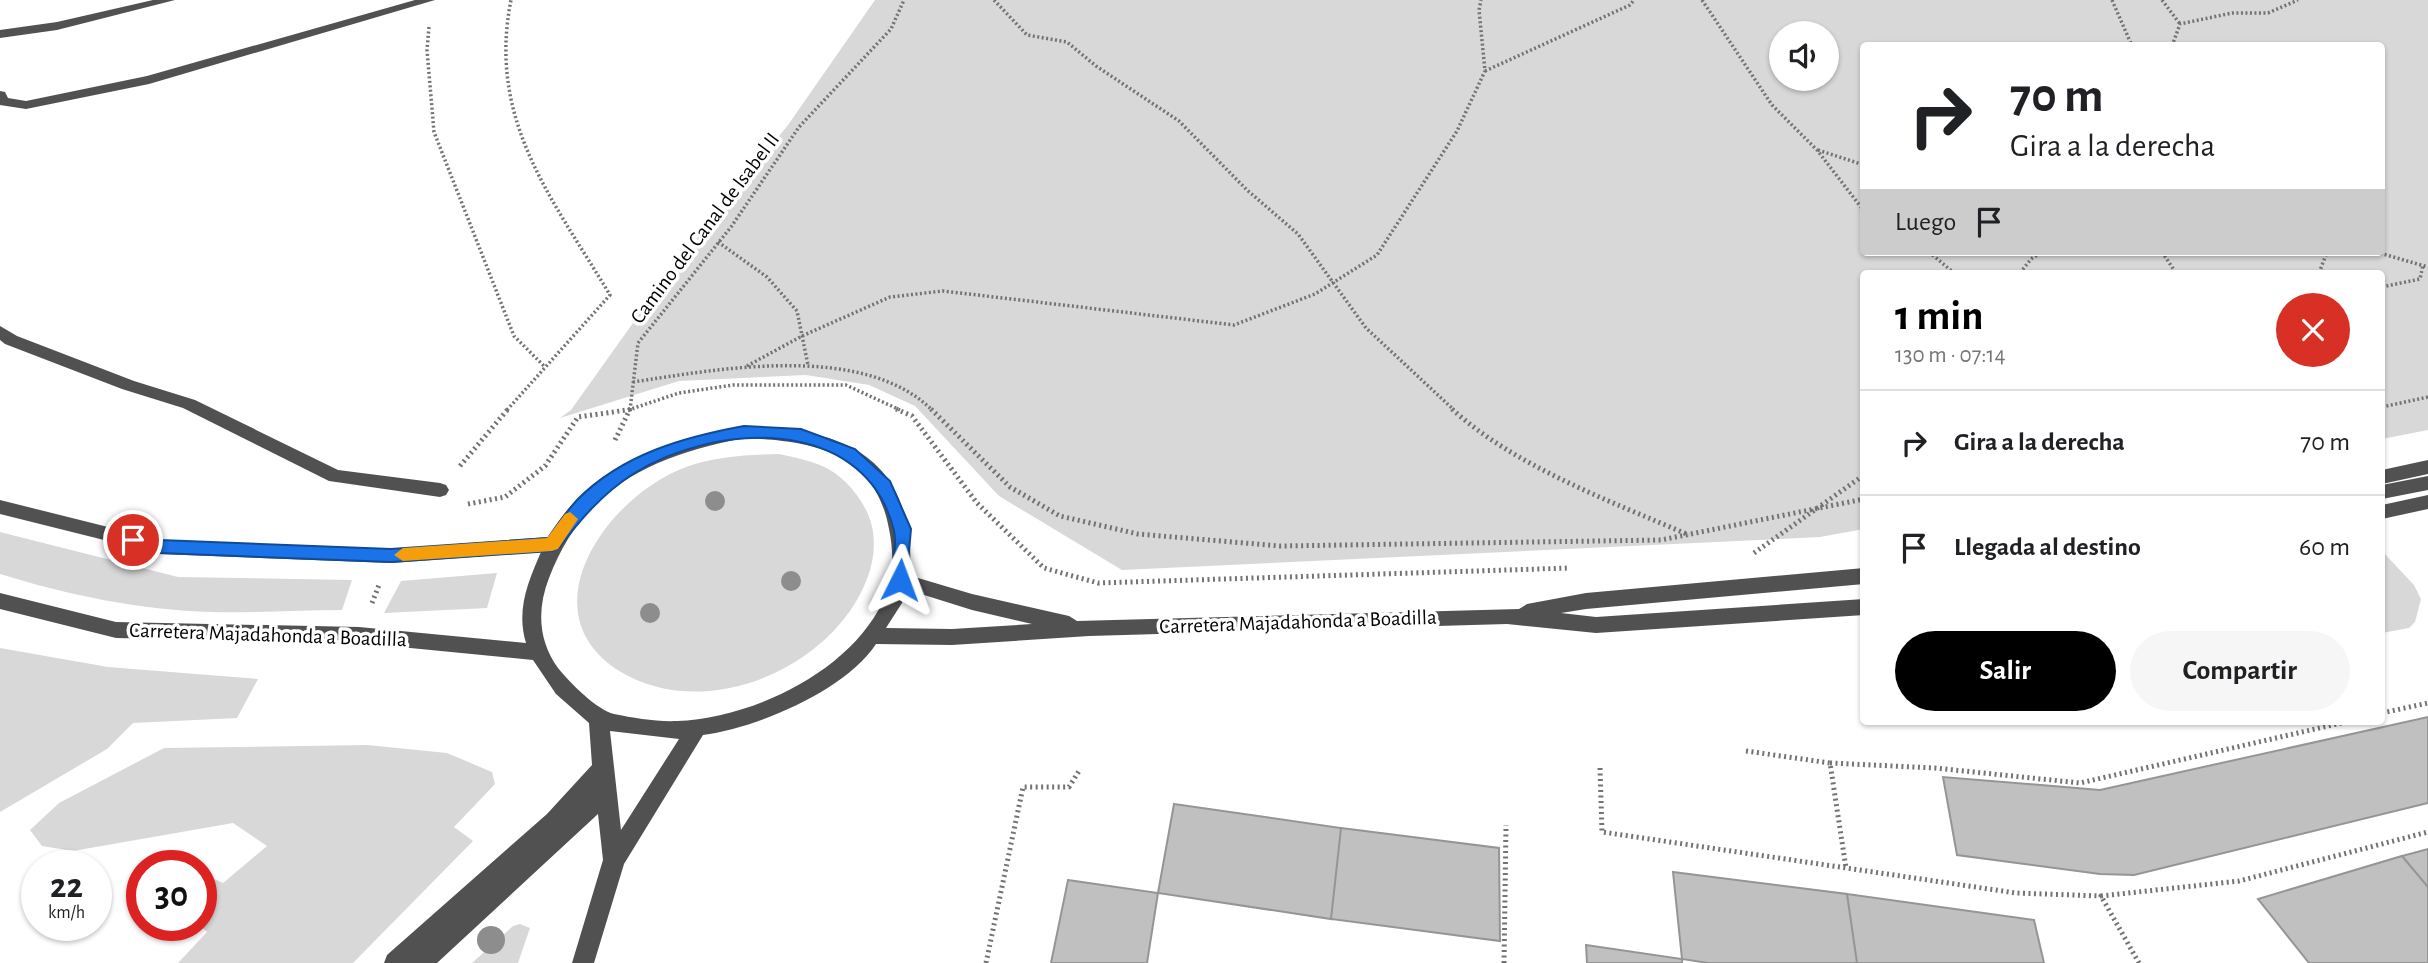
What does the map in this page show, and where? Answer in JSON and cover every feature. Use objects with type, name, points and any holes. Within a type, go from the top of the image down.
[{"type":"street","points":[[0,34],[57,26],[169,0]]},
{"type":"street","points":[[0,95],[2,101],[11,105],[26,105],[149,80],[429,0]]},
{"type":"street","points":[[0,332],[11,340],[115,380],[189,404],[335,476],[440,490]]},
{"type":"street","points":[[744,432],[801,435],[850,453],[885,485],[903,529],[900,580],[888,608],[871,636],[839,670],[799,697],[753,718],[695,731],[645,730],[599,718],[562,690],[538,652],[532,631],[532,601],[552,544],[584,503],[627,469],[685,443],[744,432]]},
{"type":"street","points":[[2385,476],[2428,467]]},
{"type":"street","points":[[2385,491],[2428,482]]},
{"type":"street","points":[[2385,511],[2428,502]]},
{"type":"street","points":[[0,507],[160,547],[391,555],[552,544]]},
{"type":"street","name":"Carretera Majadahonda a Boadilla","points":[[1507,616],[1586,601],[1860,577]]},
{"type":"street","name":"Carretera Majadahonda a Boadilla","points":[[900,580],[972,602],[1089,628]]},
{"type":"street","name":"Carretera Majadahonda a Boadilla","points":[[1835,581],[1860,583]]},
{"type":"street","name":"Carretera Majadahonda a Boadilla","points":[[0,601],[116,630],[359,635],[538,652]]},
{"type":"street","name":"Carretera Majadahonda a Boadilla","points":[[871,636],[952,637],[1089,628],[1507,616],[1595,625],[1860,607]]},
{"type":"street","points":[[599,718],[602,768],[614,860]]},
{"type":"street","points":[[583,963],[614,860],[695,731]]},
{"type":"street","points":[[395,963],[554,821],[602,768]]},
{"type":"street","points":[[420,963],[606,794]]},
{"type":"path","points":[[440,490],[544,366],[610,295],[527,149],[507,90],[506,23],[511,0]]},
{"type":"path","name":"Camino del Canal de Isabel II","points":[[614,442],[630,410],[638,343],[718,242],[799,127],[891,29],[904,0]]},
{"type":"path","points":[[994,0],[1027,35],[1067,42],[1096,66],[1179,121],[1247,190],[1298,234],[1335,281],[1366,328],[1472,427],[1569,483],[1689,535]]},
{"type":"path","points":[[746,367],[802,336],[890,297],[943,290],[1234,325],[1315,293],[1377,255],[1457,131],[1485,71],[1479,10],[1481,0]]},
{"type":"path","points":[[1485,71],[1630,5],[1634,0]]},
{"type":"path","points":[[1702,0],[1772,105],[1817,150],[1860,206]]},
{"type":"path","points":[[2112,0],[2130,42]]},
{"type":"path","points":[[2162,0],[2180,24]]},
{"type":"path","points":[[2180,24],[2232,13],[2268,13],[2298,0]]},
{"type":"path","points":[[430,17],[427,50],[434,132],[514,336],[544,366]]},
{"type":"path","points":[[2173,42],[2180,24]]},
{"type":"path","points":[[1817,150],[1860,164]]},
{"type":"path","points":[[718,242],[767,277],[797,312],[808,365]]},
{"type":"path","points":[[2385,255],[2426,266],[2420,279],[2385,286]]},
{"type":"path","points":[[1934,256],[1950,270]]},
{"type":"path","points":[[2022,270],[2035,256]]},
{"type":"path","points":[[634,382],[746,367],[808,365],[819,365],[879,380],[921,399],[1010,487],[1060,516],[1138,534],[1280,546],[1661,540],[1860,500]]},
{"type":"path","points":[[463,504],[505,497],[545,466],[578,416],[630,410],[680,393],[733,385],[846,385],[912,416],[976,503],[1044,568],[1098,583],[1575,568]]},
{"type":"path","points":[[2385,406],[2428,397]]},
{"type":"path","points":[[1752,554],[1860,478]]},
{"type":"path","points":[[359,635],[391,555]]},
{"type":"path","points":[[2385,712],[2428,702]]},
{"type":"path","points":[[1746,751],[1830,763],[1935,768],[2080,783],[2333,725]]},
{"type":"path","points":[[1830,763],[1846,868]]},
{"type":"path","points":[[1600,768],[1602,832],[2016,893],[2101,896],[2239,881],[2428,832]]},
{"type":"path","points":[[986,963],[1023,788],[1069,787],[1079,771]]},
{"type":"path","points":[[1504,963],[1506,825]]},
{"type":"path","points":[[2101,896],[2139,963]]},
{"type":"shaded area","points":[[875,0],[2428,0],[2428,430],[2385,438],[2385,270],[1860,270],[1860,530],[1820,537],[1122,570],[999,496],[915,406],[869,385],[806,375],[679,381],[560,418],[571,410],[665,278],[788,125]]},
{"type":"shaded area","points":[[779,454],[827,468],[852,489],[869,516],[874,543],[872,561],[867,579],[850,611],[826,638],[797,661],[763,678],[727,688],[691,692],[655,686],[621,672],[593,647],[579,619],[578,589],[587,558],[605,529],[629,503],[657,482],[686,467],[721,458]]},
{"type":"shaded area","points":[[0,532],[178,577],[352,580],[342,610],[212,612],[131,605],[52,589],[0,574]]},
{"type":"shaded area","points":[[2385,554],[2414,585],[2421,599],[2415,622],[2409,628],[2385,632]]},
{"type":"shaded area","points":[[497,573],[487,608],[384,613],[401,581]]},
{"type":"shaded area","points":[[0,648],[108,667],[258,679],[237,718],[133,723],[107,749],[0,812]]},
{"type":"shaded area","points":[[367,745],[447,753],[492,772],[495,784],[454,827],[473,841],[353,963],[178,963],[199,941],[217,941],[217,880],[223,883],[267,846],[233,823],[79,850],[42,846],[30,830],[59,803],[164,748]]},
{"type":"shaded area","points":[[520,924],[530,928],[518,963],[472,963],[513,926]]},
{"type":"building","points":[[2428,717],[2428,803],[2134,875],[2100,874],[1957,855],[1943,777],[2100,790]]},
{"type":"building","points":[[1174,804],[1341,828],[1331,919],[1158,893]]},
{"type":"building","points":[[1341,828],[1499,848],[1500,941],[1331,919]]},
{"type":"building","points":[[2428,849],[2428,887],[2402,856]]},
{"type":"building","points":[[2402,856],[2428,887],[2428,963],[2309,963],[2258,899]]},
{"type":"building","points":[[1673,872],[1847,894],[1857,963],[1708,963],[1682,959]]},
{"type":"building","points":[[1068,880],[1158,893],[1147,963],[1051,963]]},
{"type":"building","points":[[1847,894],[2034,920],[2044,963],[1857,963]]},
{"type":"building","points":[[1586,945],[1682,959],[1682,963],[1587,963]]},
{"type":"slow traffic","points":[[403,555],[552,544],[570,519]]},
{"type":"route","points":[[133,540],[160,547],[391,555],[552,544],[584,503],[627,469],[685,443],[744,432],[801,435],[850,453],[885,485],[903,529],[900,580]]}]
